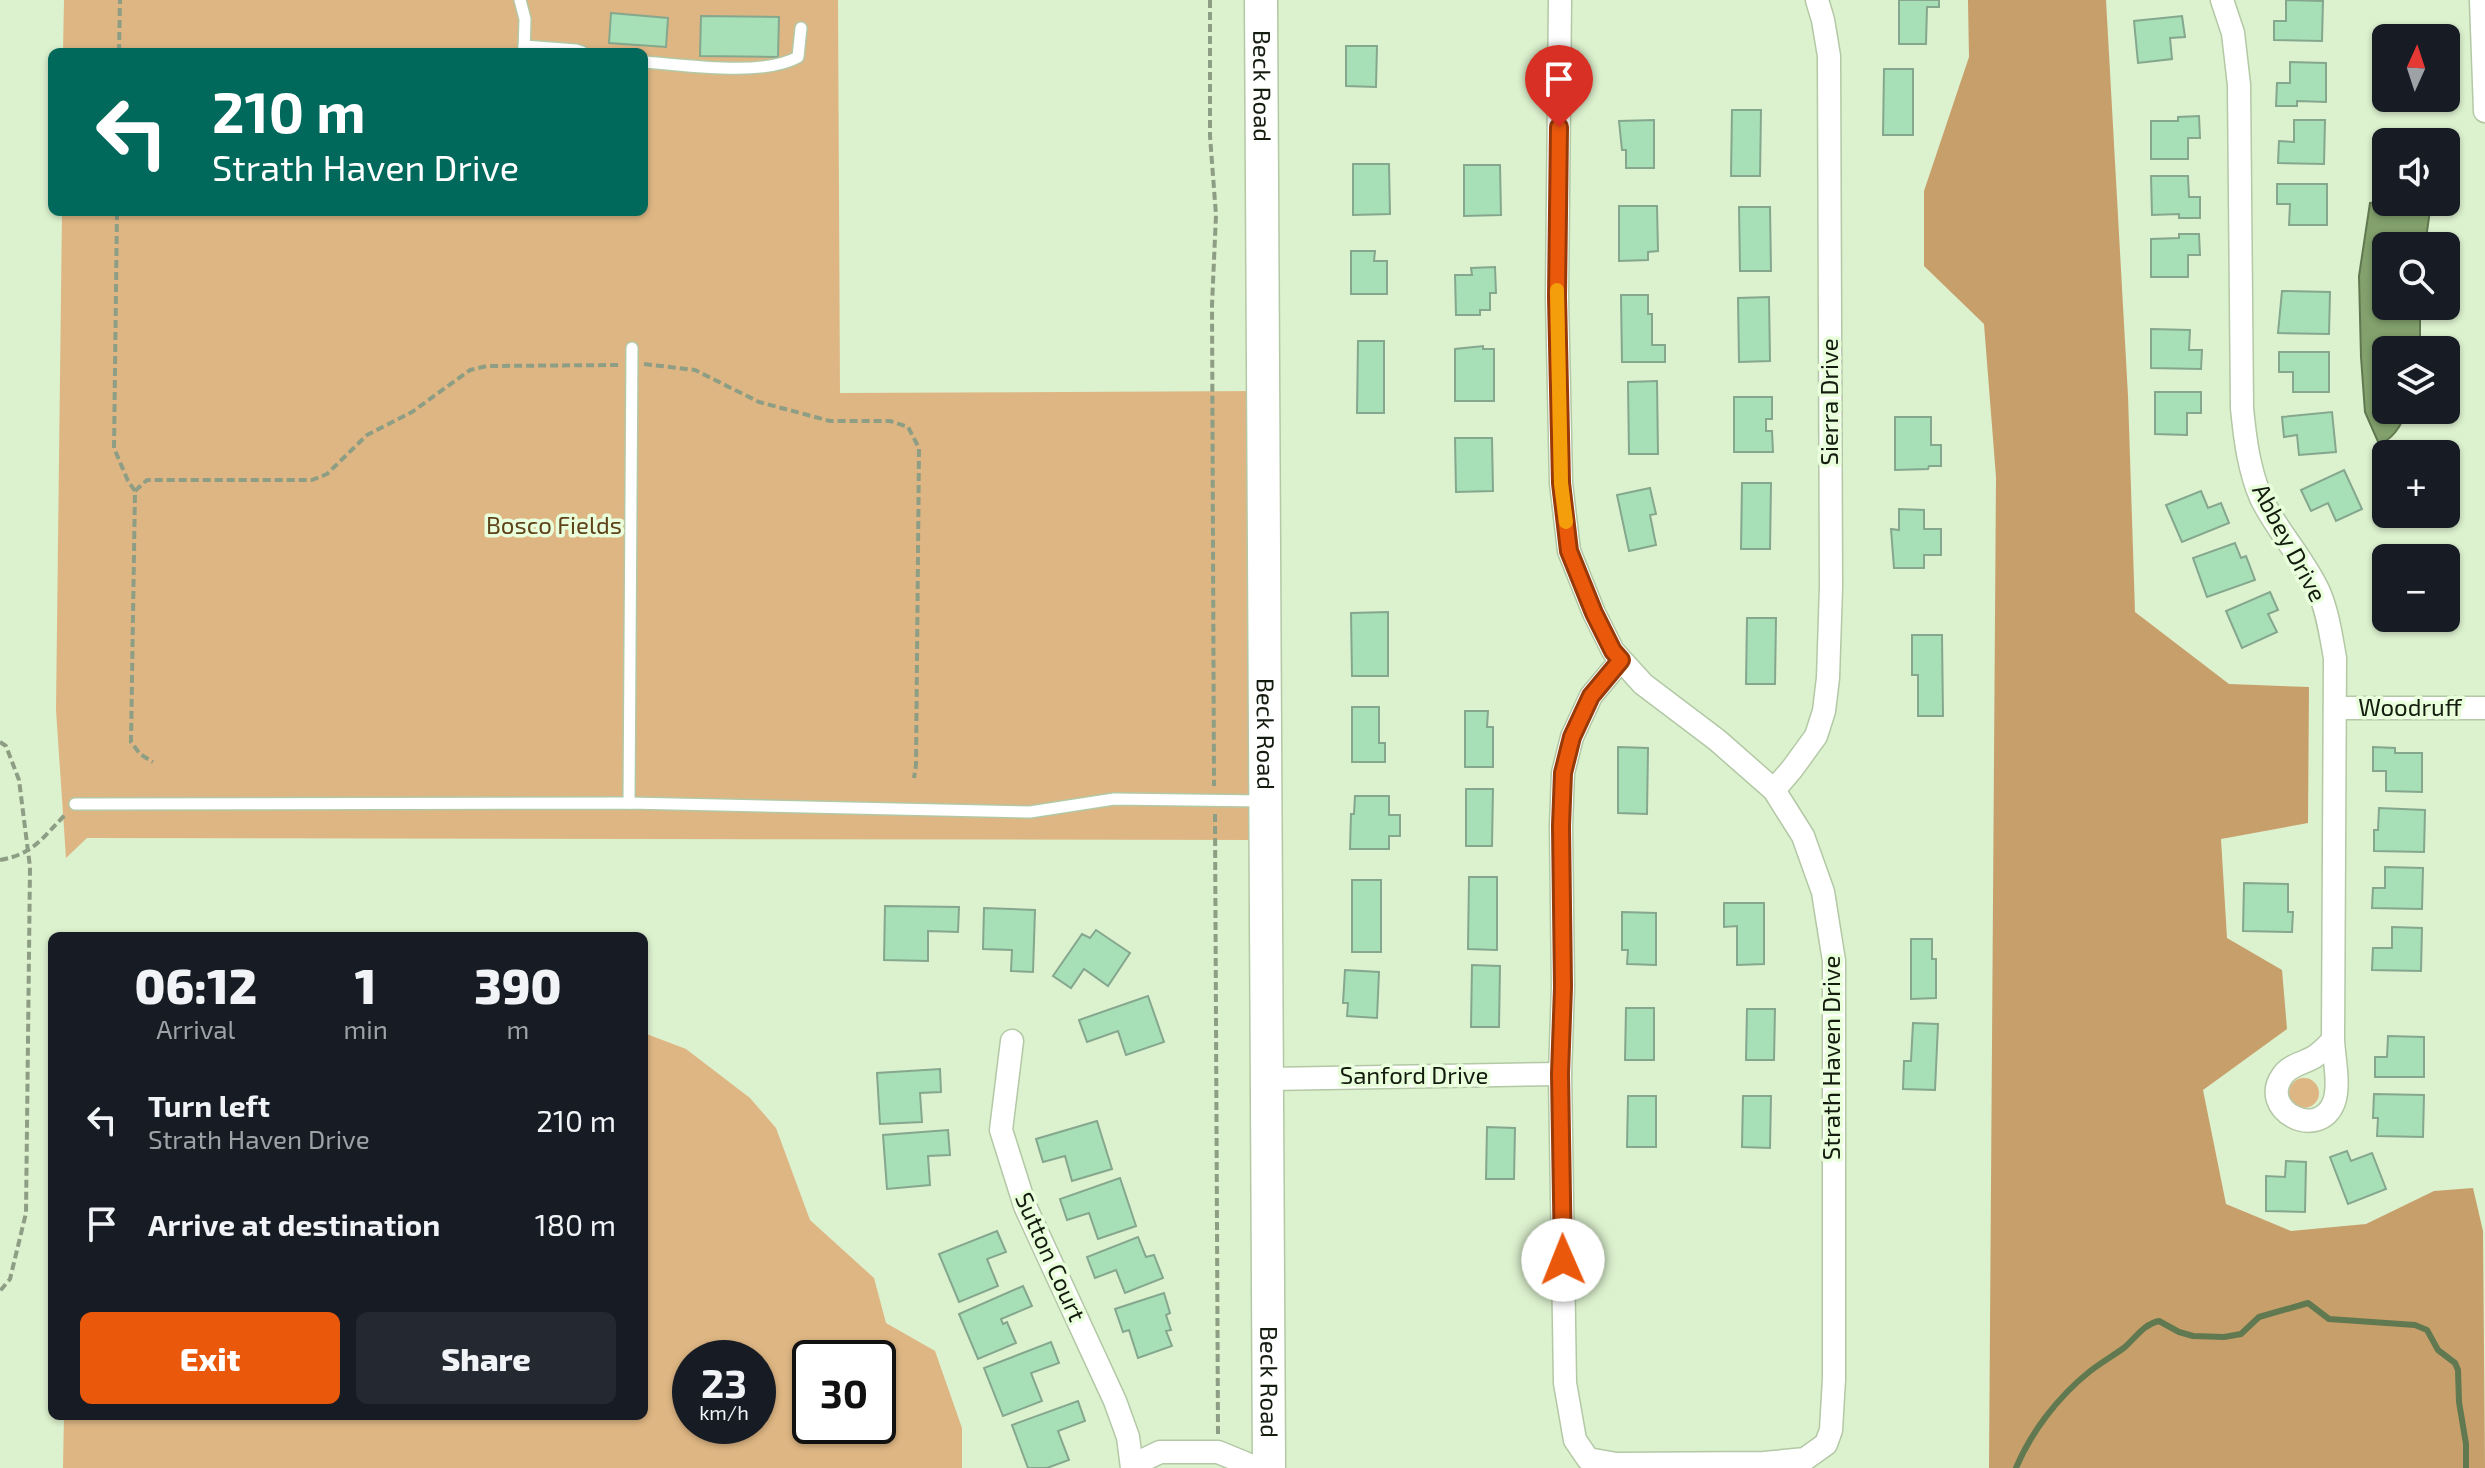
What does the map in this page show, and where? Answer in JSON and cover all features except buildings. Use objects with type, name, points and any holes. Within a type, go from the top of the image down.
[{"type":"main road","name":"Beck Road","points":[[1261,0],[1269,1468]]},
{"type":"street","name":"Strath Haven Drive","points":[[1560,0],[1557,297],[1561,483],[1569,551],[1613,651],[1643,684],[1717,740],[1774,790],[1803,836],[1823,892],[1834,961],[1834,1379],[1831,1430],[1826,1444],[1805,1459],[1764,1463],[1616,1464],[1588,1459],[1575,1440],[1565,1383],[1560,1074]]},
{"type":"street","name":"Sierra Drive","points":[[1774,790],[1816,736],[1824,711],[1828,678],[1831,587],[1829,56],[1817,0]]},
{"type":"street","name":"Abbey Drive","points":[[2222,0],[2233,33],[2239,85],[2242,408],[2245,439],[2261,496],[2274,522],[2309,574],[2323,603],[2335,658],[2333,1040]]},
{"type":"street","points":[[2481,0],[2485,111]]},
{"type":"street","points":[[1560,1074],[1563,773],[1572,737],[1591,696],[1621,660]]},
{"type":"street","name":"Woodruff","points":[[2335,708],[2485,708]]},
{"type":"street","name":"Sutton Court","points":[[1012,1041],[1001,1130],[1025,1206],[1115,1401],[1128,1437],[1133,1467],[1160,1452],[1218,1452],[1257,1468]]},
{"type":"street","name":"Sanford Drive","points":[[1268,1079],[1560,1074]]},
{"type":"lane","points":[[520,0],[525,19],[524,48]]},
{"type":"lane","points":[[648,62],[733,68],[785,64],[798,57],[801,28]]},
{"type":"lane","points":[[629,803],[632,348]]},
{"type":"lane","points":[[75,804],[629,803],[1030,812],[1114,799],[1265,801]]},
{"type":"path","points":[[119,48],[120,0]]},
{"type":"path","points":[[1210,0],[1210,136],[1216,215],[1212,305],[1218,1452]]},
{"type":"path","points":[[117,216],[114,448],[135,491],[131,742],[140,754],[153,762]]},
{"type":"path","points":[[0,742],[6,746],[19,780],[30,851],[26,1213],[10,1279],[0,1291]]},
{"type":"path","points":[[0,860],[30,851],[75,804]]},
{"type":"green space","name":"Bosco Fields","points":[[64,0],[838,0],[840,393],[1261,391],[1263,840],[87,838],[66,858],[56,710],[62,216],[648,216],[648,48],[63,48]]},
{"type":"green space","points":[[648,1035],[686,1049],[750,1098],[776,1128],[810,1220],[874,1278],[886,1323],[935,1351],[962,1428],[962,1468],[63,1468],[64,1420],[648,1420]]},
{"type":"green space","points":[[2304,1078],[2310,1079],[2318,1087],[2318,1099],[2310,1107],[2304,1108],[2298,1107],[2290,1099],[2289,1093],[2290,1087],[2298,1079]]},
{"type":"shaded area","points":[[1968,0],[2106,0],[2128,396],[2135,612],[2229,684],[2309,687],[2308,823],[2221,839],[2227,938],[2282,970],[2287,1029],[2203,1090],[2226,1204],[2291,1231],[2366,1224],[2434,1191],[2473,1188],[2483,1231],[2485,1468],[1989,1468],[1996,477],[1984,324],[1924,266],[1924,191],[1969,57]]},
{"type":"shaded area","points":[[2370,203],[2372,216],[2429,216],[2427,232],[2372,232],[2372,320],[2420,320],[2420,336],[2372,336],[2372,424],[2401,424],[2387,440],[2377,440],[2365,412],[2361,357],[2359,276]]},
{"type":"waterway","points":[[2016,1468],[2046,1416],[2067,1392],[2149,1325],[2159,1321],[2193,1336],[2224,1337],[2241,1334],[2259,1317],[2308,1303],[2329,1319],[2415,1325],[2427,1330],[2438,1350],[2455,1363],[2458,1370],[2466,1468]]},
{"type":"slow traffic","points":[[1557,290],[1561,483],[1566,522]]},
{"type":"route","points":[[1559,127],[1557,297],[1561,483],[1569,551],[1594,613],[1613,651],[1621,660],[1591,696],[1572,737],[1563,773],[1560,1074],[1563,1260]]}]
